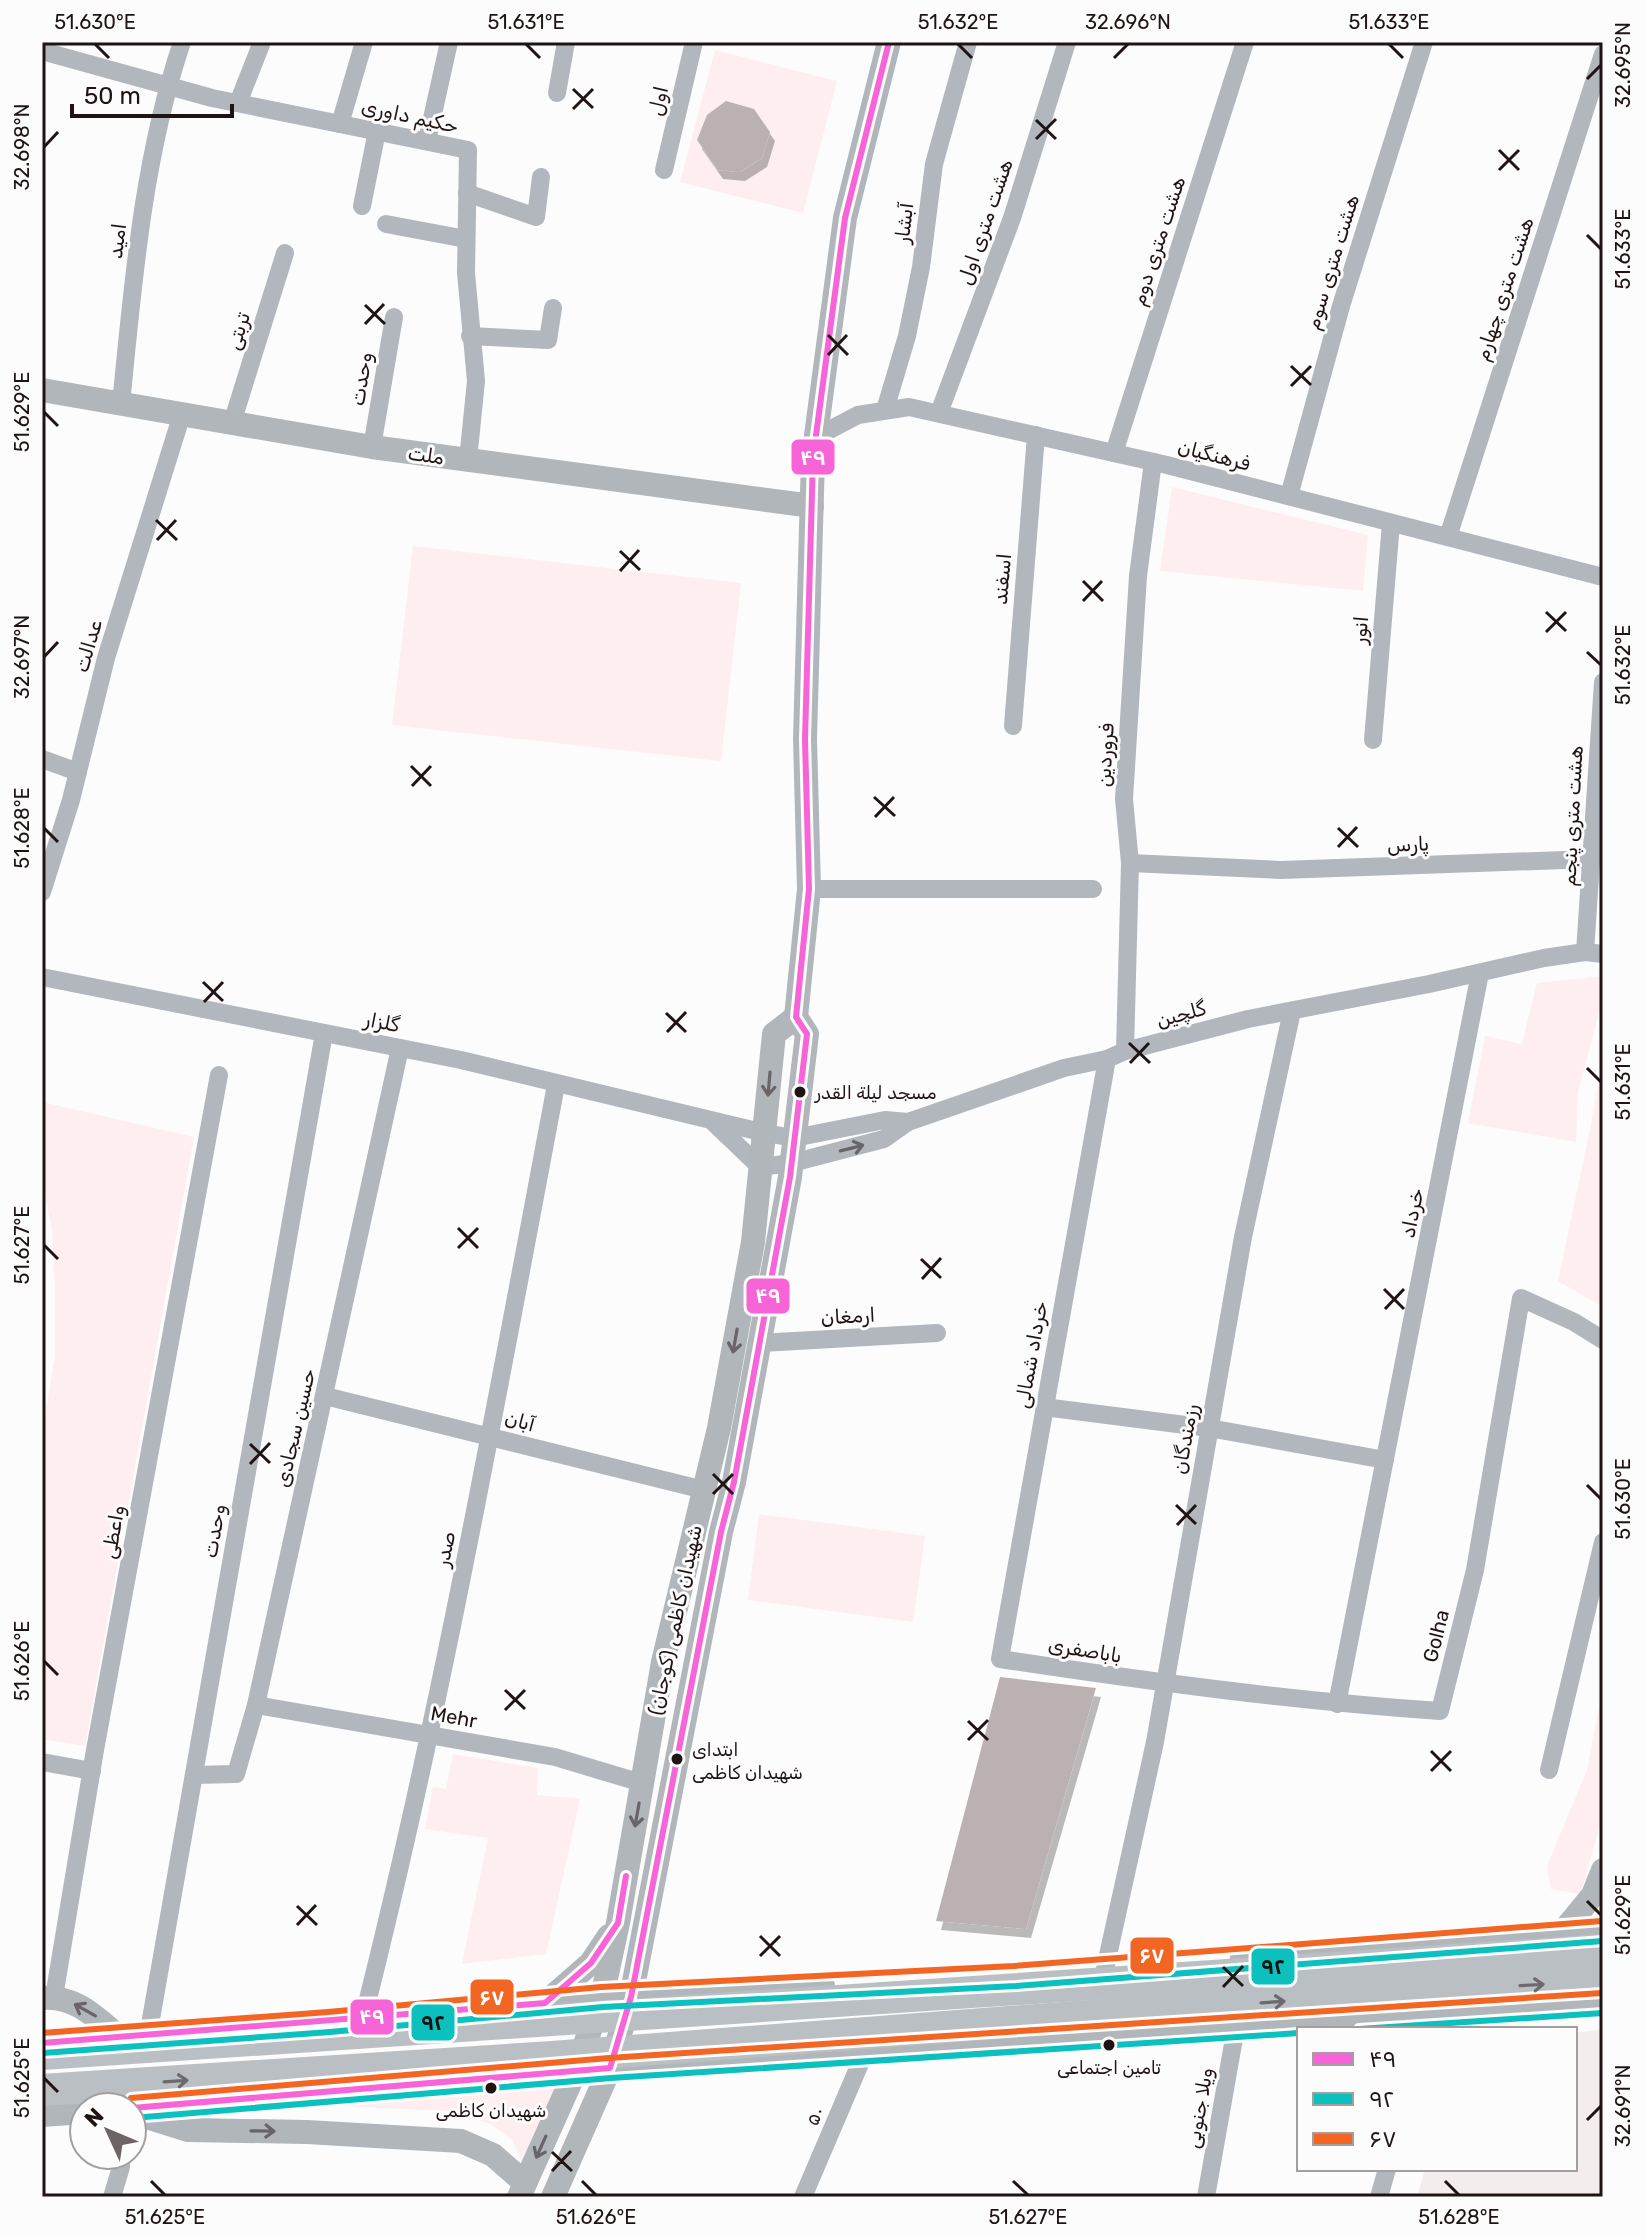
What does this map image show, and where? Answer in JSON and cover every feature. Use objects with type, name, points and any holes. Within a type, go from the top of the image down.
[{"type":"highway","points":[[42,2054],[1603,1950]]},
{"type":"highway","points":[[42,2090],[552,2057],[1389,1993],[1603,1981]]},
{"type":"main road","name":"شهیدان کاظمی (کوجان)","points":[[553,2197],[610,2068],[631,1997],[721,1532],[734,1482],[792,1163],[807,1034],[796,1017],[809,889],[805,739],[816,437],[845,218],[889,42]]},
{"type":"main road","name":"ملت","points":[[42,390],[372,447],[812,506]]},
{"type":"main road","name":"شهیدان کاظمی (کوجان)","points":[[522,2190],[575,2072],[602,1997],[618,1923],[663,1662],[719,1428],[753,1242],[774,1034],[796,1017]]},
{"type":"main road","points":[[1561,1934],[1593,1895],[1603,1870]]},
{"type":"main road","points":[[545,2003],[591,1963],[618,1923]]},
{"type":"main road","points":[[42,2043],[602,1997],[1105,1969],[1603,1931]]},
{"type":"main road","points":[[48,1998],[87,2008],[120,2038]]},
{"type":"main road","points":[[148,2109],[610,2068],[1236,2027],[1430,2022],[1603,2003]]},
{"type":"main road","points":[[42,2115],[68,2113]]},
{"type":"main road","points":[[148,2116],[188,2130],[323,2132],[461,2141],[493,2155],[522,2190]]},
{"type":"street","name":"امید","points":[[121,404],[142,216],[168,85],[182,42]]},
{"type":"street","points":[[238,103],[262,42]]},
{"type":"street","points":[[340,124],[364,42]]},
{"type":"street","points":[[427,141],[449,42]]},
{"type":"street","points":[[557,93],[566,42]]},
{"type":"street","name":"اول","points":[[664,170],[694,42]]},
{"type":"street","name":"آبشار","points":[[885,410],[907,336],[921,267],[934,164],[968,42]]},
{"type":"street","name":"هشت متری اول","points":[[939,413],[1012,218],[1067,42]]},
{"type":"street","name":"هشت متری دوم","points":[[1114,453],[1245,42]]},
{"type":"street","name":"هشت متری سوم","points":[[1289,496],[1341,306],[1424,42]]},
{"type":"street","name":"حکیم داوری","points":[[42,51],[238,103],[468,150],[466,273],[476,381],[468,460]]},
{"type":"street","name":"هشت متری چهارم","points":[[1448,537],[1603,54]]},
{"type":"street","points":[[362,206],[377,131]]},
{"type":"street","points":[[467,193],[536,217],[541,177]]},
{"type":"street","points":[[386,224],[466,239]]},
{"type":"street","name":"تربتی","points":[[232,423],[285,253]]},
{"type":"street","points":[[470,336],[548,340],[553,308]]},
{"type":"street","name":"وحدت","points":[[372,447],[394,317]]},
{"type":"street","name":"فرهنگیان","points":[[816,437],[858,415],[909,407],[1153,462],[1603,577]]},
{"type":"street","name":"عدالت","points":[[42,892],[78,772],[106,658],[182,414]]},
{"type":"street","name":"اسفند","points":[[1013,726],[1036,435]]},
{"type":"street","name":"فروردین","points":[[1125,1051],[1130,863],[1125,783],[1138,576],[1153,462]]},
{"type":"street","name":"انور","points":[[1373,740],[1391,523]]},
{"type":"street","name":"هشت متری پنجم","points":[[1594,953],[1592,859],[1603,682]]},
{"type":"street","points":[[42,759],[78,772]]},
{"type":"street","name":"پارس","points":[[1130,863],[1281,870],[1592,859]]},
{"type":"street","points":[[809,889],[1093,889]]},
{"type":"street","name":"گلچین","points":[[794,1138],[885,1120],[908,1122],[1064,1068],[1248,1019],[1544,958],[1594,953]]},
{"type":"street","name":"خرداد","points":[[1337,1704],[1480,973]]},
{"type":"street","name":"گلزار","points":[[42,977],[461,1060],[556,1085],[794,1138]]},
{"type":"street","name":"رزمندگان","points":[[1105,1969],[1155,1742],[1243,1237],[1292,1011]]},
{"type":"street","name":"وحدت","points":[[148,2036],[324,1033]]},
{"type":"street","name":"حسین سجادی","points":[[194,1775],[236,1774],[256,1705],[400,1048]]},
{"type":"street","name":"خرداد شمالی","points":[[1000,1659],[1107,1059]]},
{"type":"street","name":"واعظی","points":[[48,1998],[219,1075]]},
{"type":"street","name":"صدر","points":[[363,2019],[429,1735],[490,1436],[556,1085]]},
{"type":"street","points":[[711,1120],[760,1167],[792,1163],[884,1139],[908,1122]]},
{"type":"street","name":"Golha","points":[[1164,1684],[1337,1704],[1440,1711],[1475,1570],[1521,1298],[1574,1322],[1603,1340]]},
{"type":"street","name":"ارمغان","points":[[760,1343],[937,1333]]},
{"type":"street","name":"آبان","points":[[325,1396],[704,1490]]},
{"type":"street","points":[[1044,1407],[1209,1428],[1385,1460]]},
{"type":"street","points":[[1549,1770],[1603,1542]]},
{"type":"street","name":"باباصفری","points":[[1000,1659],[1164,1684]]},
{"type":"street","name":"Mehr","points":[[256,1705],[555,1757],[642,1783]]},
{"type":"street","points":[[42,1762],[92,1771]]},
{"type":"street","name":"ویلا جنوبی","points":[[1206,2197],[1236,2027]]},
{"type":"street","name":"۵۰","points":[[803,2197],[865,2052]]},
{"type":"street","points":[[112,2197],[120,2171]]},
{"type":"street","points":[[1379,2197],[1386,2171]]},
{"type":"shaded area","points":[[715,50],[837,81],[803,213],[680,182]]},
{"type":"shaded area","points":[[1172,487],[1368,535],[1363,591],[1160,571]]},
{"type":"shaded area","points":[[413,546],[741,583],[721,761],[392,725]]},
{"type":"shaded area","points":[[1603,976],[1603,998],[1578,1092],[1576,1142],[1468,1123],[1485,1036],[1522,1044],[1537,983]]},
{"type":"shaded area","points":[[1603,1056],[1603,1307],[1558,1281]]},
{"type":"shaded area","points":[[42,1102],[194,1137],[85,1746],[42,1739],[42,1434],[55,1356],[55,1289],[52,1229],[42,1179]]},
{"type":"shaded area","points":[[759,1514],[925,1536],[913,1622],[748,1600]]},
{"type":"shaded area","points":[[1603,1686],[1603,1816],[1580,1894],[1551,1889],[1547,1866],[1587,1770]]},
{"type":"shaded area","points":[[453,1754],[538,1768],[537,1795],[580,1799],[546,1954],[462,1964],[488,1838],[425,1829],[433,1787],[446,1789]]},
{"type":"shaded area","points":[[1603,2029],[1603,2197],[1417,2197],[1424,2171],[1577,2171],[1577,2033]]},
{"type":"shaded area","points":[[556,2087],[523,2163],[512,2140],[491,2124],[451,2111],[314,2105]]},
{"type":"building","points":[[726,101],[754,109],[770,132],[762,158],[740,172],[718,170],[697,140],[707,115]]},
{"type":"building","points":[[1000,1677],[1096,1688],[1026,1929],[936,1921]]},
{"type":"transit line","name":"۴۹","points":[[148,2107],[610,2068],[631,1997],[721,1532],[734,1482],[790,1177],[807,1034],[796,1017],[809,889],[805,739],[813,458],[845,218],[889,42]]},
{"type":"transit line","name":"۴۹","points":[[42,2043],[545,2003],[591,1963],[618,1923],[626,1876]]},
{"type":"transit line","name":"۶۷","points":[[42,2033],[328,2012],[601,1987],[1014,1966],[1602,1921]]},
{"type":"transit line","name":"۹۲","points":[[43,2053],[330,2032],[603,2007],[1016,1986],[1603,1941]]},
{"type":"transit line","name":"۶۷","points":[[148,2097],[609,2058],[1602,1993]]},
{"type":"transit line","name":"۹۲","points":[[1390,2027],[1603,2013]]},
{"type":"transit line","name":"۹۲","points":[[148,2117],[611,2078],[1297,2033]]},
{"type":"place","name":"مسجد لیلة القدر","points":[[800,1092]]},
{"type":"place","name":"ابتدای شهیدان کاظمی","points":[[677,1759]]},
{"type":"place","name":"تامین اجتماعی","points":[[1109,2045]]},
{"type":"place","name":"شهیدان کاظمی","points":[[491,2088]]}]
